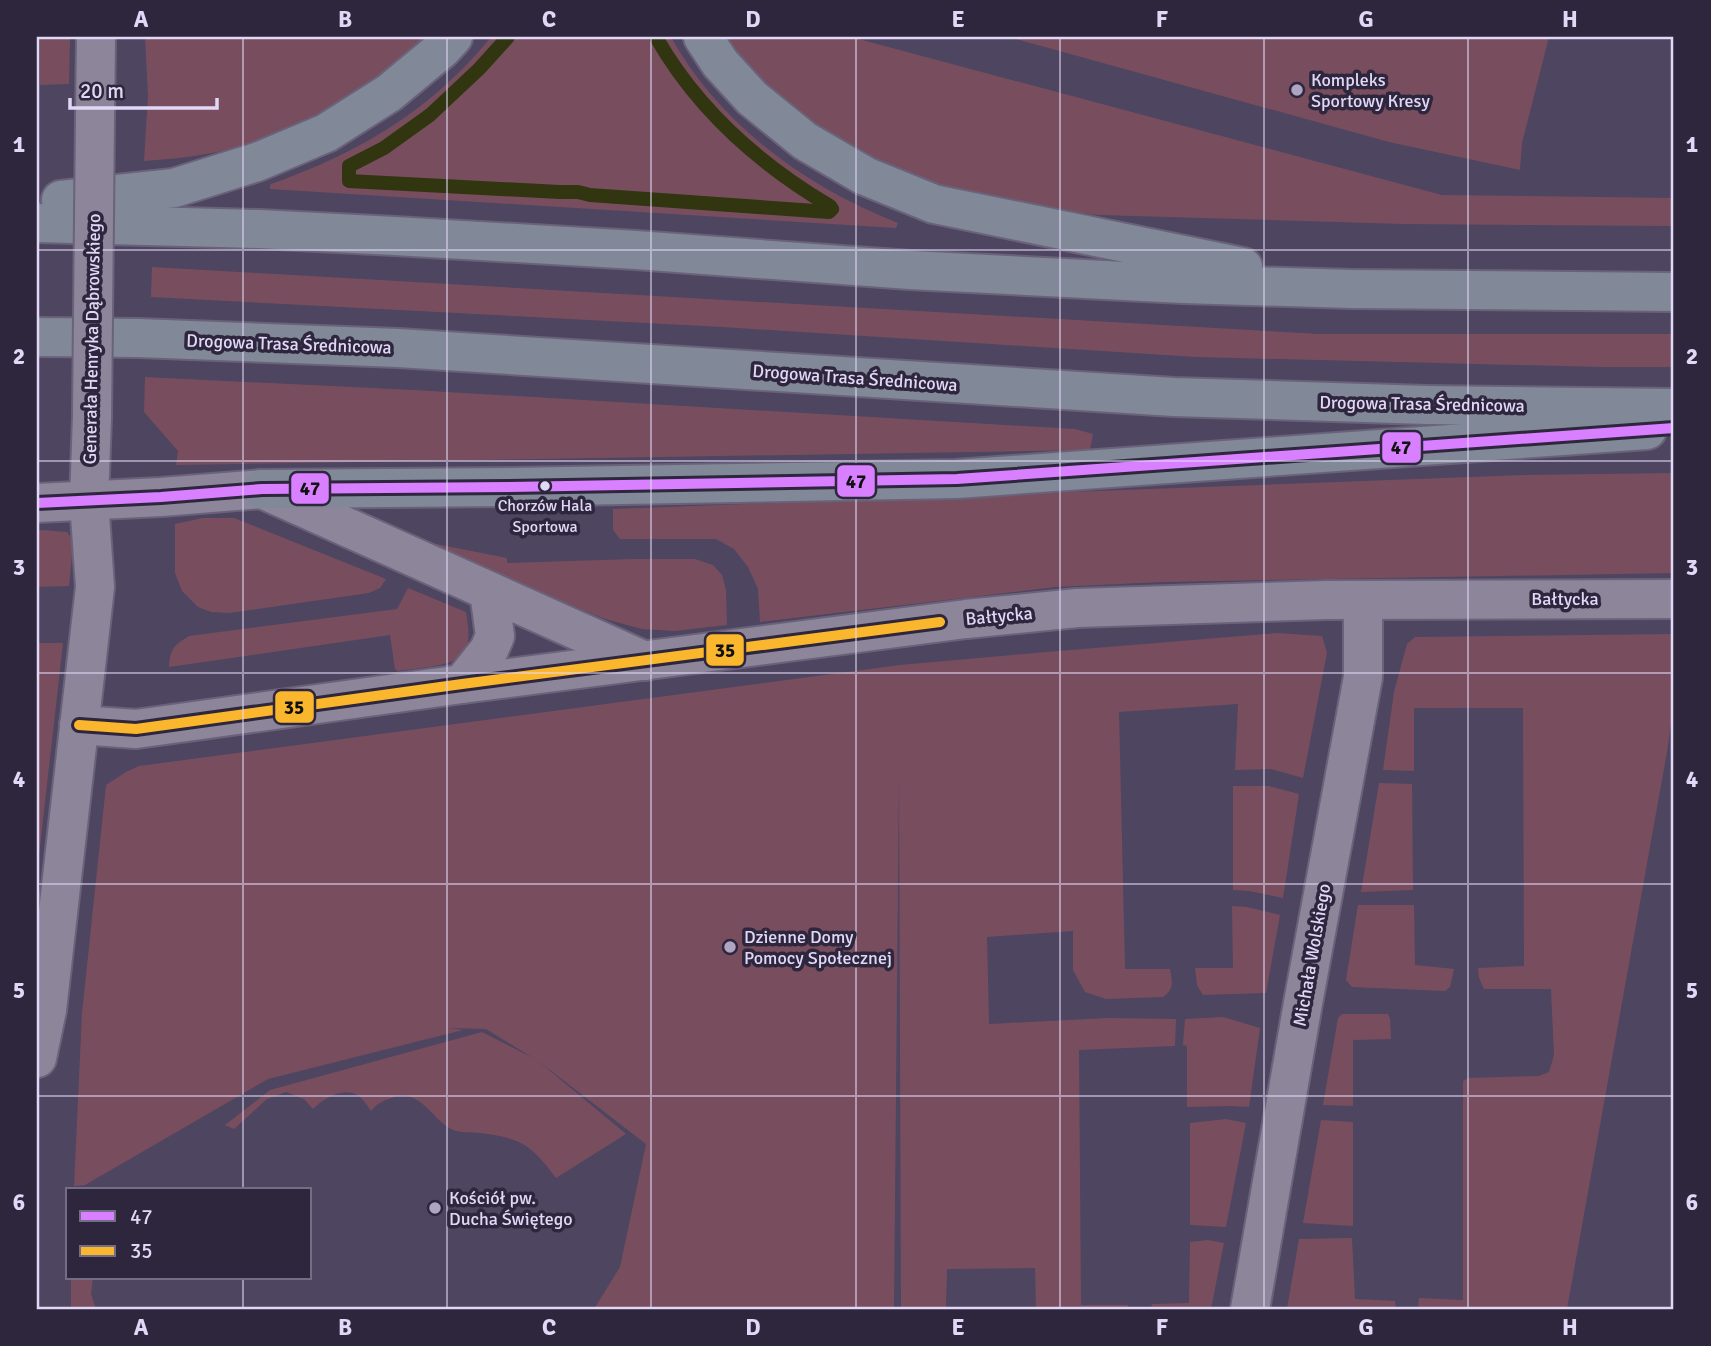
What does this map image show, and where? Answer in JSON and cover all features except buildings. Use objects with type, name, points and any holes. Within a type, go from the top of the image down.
[{"type":"main road","points":[[37,202],[174,188],[257,162],[326,133],[388,93],[453,37]]},
{"type":"main road","points":[[703,37],[720,64],[752,98],[805,141],[865,176],[934,204],[1352,289]]},
{"type":"main road","points":[[37,223],[381,235],[910,270],[1183,284],[1352,289],[1674,292]]},
{"type":"main road","name":"Drogowa Trasa Średnicowa","points":[[37,337],[398,348],[1174,397],[1427,405],[1674,408]]},
{"type":"main road","points":[[262,489],[957,479],[1674,428]]},
{"type":"street","name":"Generała Henryka Dąbrowskiego","points":[[37,1058],[47,1010],[95,587],[89,500],[96,37]]},
{"type":"street","points":[[37,503],[262,489],[645,661]]},
{"type":"street","points":[[462,684],[489,650],[495,636],[489,591]]},
{"type":"street","name":"Bałtycka","points":[[79,725],[136,729],[965,618],[1065,610],[1363,600],[1674,599]]},
{"type":"street","name":"Michała Wolskiego","points":[[1250,1309],[1363,677],[1363,600]]},
{"type":"shaded area","points":[[40,37],[70,37],[69,84],[40,85]]},
{"type":"shaded area","points":[[145,37],[432,37],[358,97],[287,131],[219,152],[144,161],[148,95]]},
{"type":"shaded area","points":[[491,37],[671,37],[714,98],[768,150],[831,191],[898,223],[896,228],[270,189],[271,184],[321,164],[369,140],[414,111],[465,67]]},
{"type":"shaded area","points":[[726,37],[851,37],[1442,195],[1674,198],[1674,226],[1405,224],[1100,215],[1027,207],[968,194],[899,173],[811,128],[745,66]]},
{"type":"shaded area","points":[[1009,37],[1549,37],[1522,143],[1520,170],[1389,142]]},
{"type":"shaded area","points":[[152,267],[1319,334],[1674,334],[1674,367],[1196,357],[722,327],[151,297]]},
{"type":"shaded area","points":[[145,377],[1075,429],[1093,434],[1090,450],[176,465],[178,451],[144,412]]},
{"type":"shaded area","points":[[1674,473],[1674,573],[1162,582],[1056,587],[760,622],[758,589],[748,567],[734,549],[716,539],[620,539],[613,530],[613,509],[1524,475]]},
{"type":"shaded area","points":[[203,518],[234,518],[386,579],[380,588],[369,593],[229,613],[211,612],[198,607],[182,591],[175,573],[175,524]]},
{"type":"shaded area","points":[[37,531],[67,532],[73,540],[69,586],[37,587]]},
{"type":"shaded area","points":[[431,543],[507,558],[507,563],[695,559],[713,565],[722,575],[726,590],[727,625],[675,631],[642,629],[605,619],[428,548]]},
{"type":"shaded area","points":[[408,588],[466,612],[468,640],[465,651],[457,659],[442,665],[398,671],[395,669],[390,635],[169,667],[174,648],[189,636],[397,609]]},
{"type":"shaded area","points":[[1277,633],[1322,636],[1327,653],[1303,778],[1271,769],[1235,770],[1238,704],[1119,712],[1125,969],[1170,969],[1172,985],[1167,994],[1163,997],[1106,999],[1085,992],[1073,970],[1073,931],[987,937],[989,1024],[1108,1018],[1176,1019],[1175,1046],[1079,1050],[1081,1305],[1128,1305],[1128,1309],[1036,1309],[1035,1268],[947,1269],[946,1309],[901,1309],[899,772],[894,1309],[594,1309],[620,1267],[646,1144],[537,1060],[626,1134],[556,1178],[524,1145],[494,1135],[453,1130],[419,1101],[403,1095],[381,1102],[371,1111],[361,1098],[348,1092],[335,1094],[313,1109],[304,1099],[286,1092],[267,1099],[234,1129],[225,1125],[270,1090],[482,1032],[533,1058],[486,1029],[447,1028],[463,1030],[268,1079],[85,1185],[74,1186],[82,1013],[106,785],[139,766],[900,665]]},
{"type":"shaded area","points":[[1674,634],[1674,702],[1667,752],[1567,1309],[1418,1309],[1419,1298],[1463,1300],[1463,1081],[1468,1078],[1539,1076],[1549,1072],[1554,1055],[1551,989],[1484,989],[1478,968],[1524,966],[1523,708],[1414,708],[1414,771],[1383,770],[1394,692],[1407,644],[1415,637]]},
{"type":"shaded area","points":[[37,643],[63,643],[37,873]]},
{"type":"shaded area","points":[[1379,783],[1412,784],[1413,890],[1361,892]]},
{"type":"shaded area","points":[[1233,786],[1269,786],[1299,794],[1283,898],[1233,890]]},
{"type":"shaded area","points":[[1358,905],[1414,905],[1415,965],[1454,969],[1450,987],[1445,991],[1352,987],[1346,980]]},
{"type":"shaded area","points":[[1232,906],[1280,915],[1266,993],[1203,995],[1197,985],[1195,968],[1233,968]]},
{"type":"shaded area","points":[[1342,1014],[1388,1014],[1391,1039],[1353,1040],[1353,1106],[1323,1105],[1338,1018]]},
{"type":"shaded area","points":[[1223,1017],[1260,1028],[1249,1107],[1187,1107],[1187,1046],[1183,1045],[1185,1019]]},
{"type":"shaded area","points":[[1226,1119],[1246,1123],[1226,1227],[1190,1225],[1190,1123]]},
{"type":"shaded area","points":[[1321,1120],[1353,1122],[1353,1226],[1303,1223]]},
{"type":"shaded area","points":[[1352,1238],[1355,1299],[1395,1301],[1396,1309],[1287,1309],[1299,1239]]},
{"type":"shaded area","points":[[1208,1240],[1224,1243],[1211,1309],[1151,1309],[1152,1304],[1189,1303],[1190,1242]]},
{"type":"shaded area","points":[[71,1280],[93,1280],[91,1294],[96,1309],[71,1309]]},
{"type":"waterway","points":[[508,37],[479,69],[430,115],[384,148],[349,166],[349,181],[578,192],[829,212],[832,209],[779,172],[732,133],[690,88],[656,37]]},
{"type":"transit line","name":"47","points":[[37,503],[262,489],[957,479],[1674,428]]},
{"type":"transit line","name":"35","points":[[79,725],[136,729],[940,622]]},
{"type":"place","name":"Kompleks Sportowy Kresy","points":[[1297,90]]},
{"type":"place","name":"Chorzów Hala Sportowa","points":[[545,486]]},
{"type":"place","name":"Dzienne Domy Pomocy Społecznej","points":[[730,947]]},
{"type":"place","name":"Kościół pw. Ducha Świętego","points":[[435,1208]]}]
